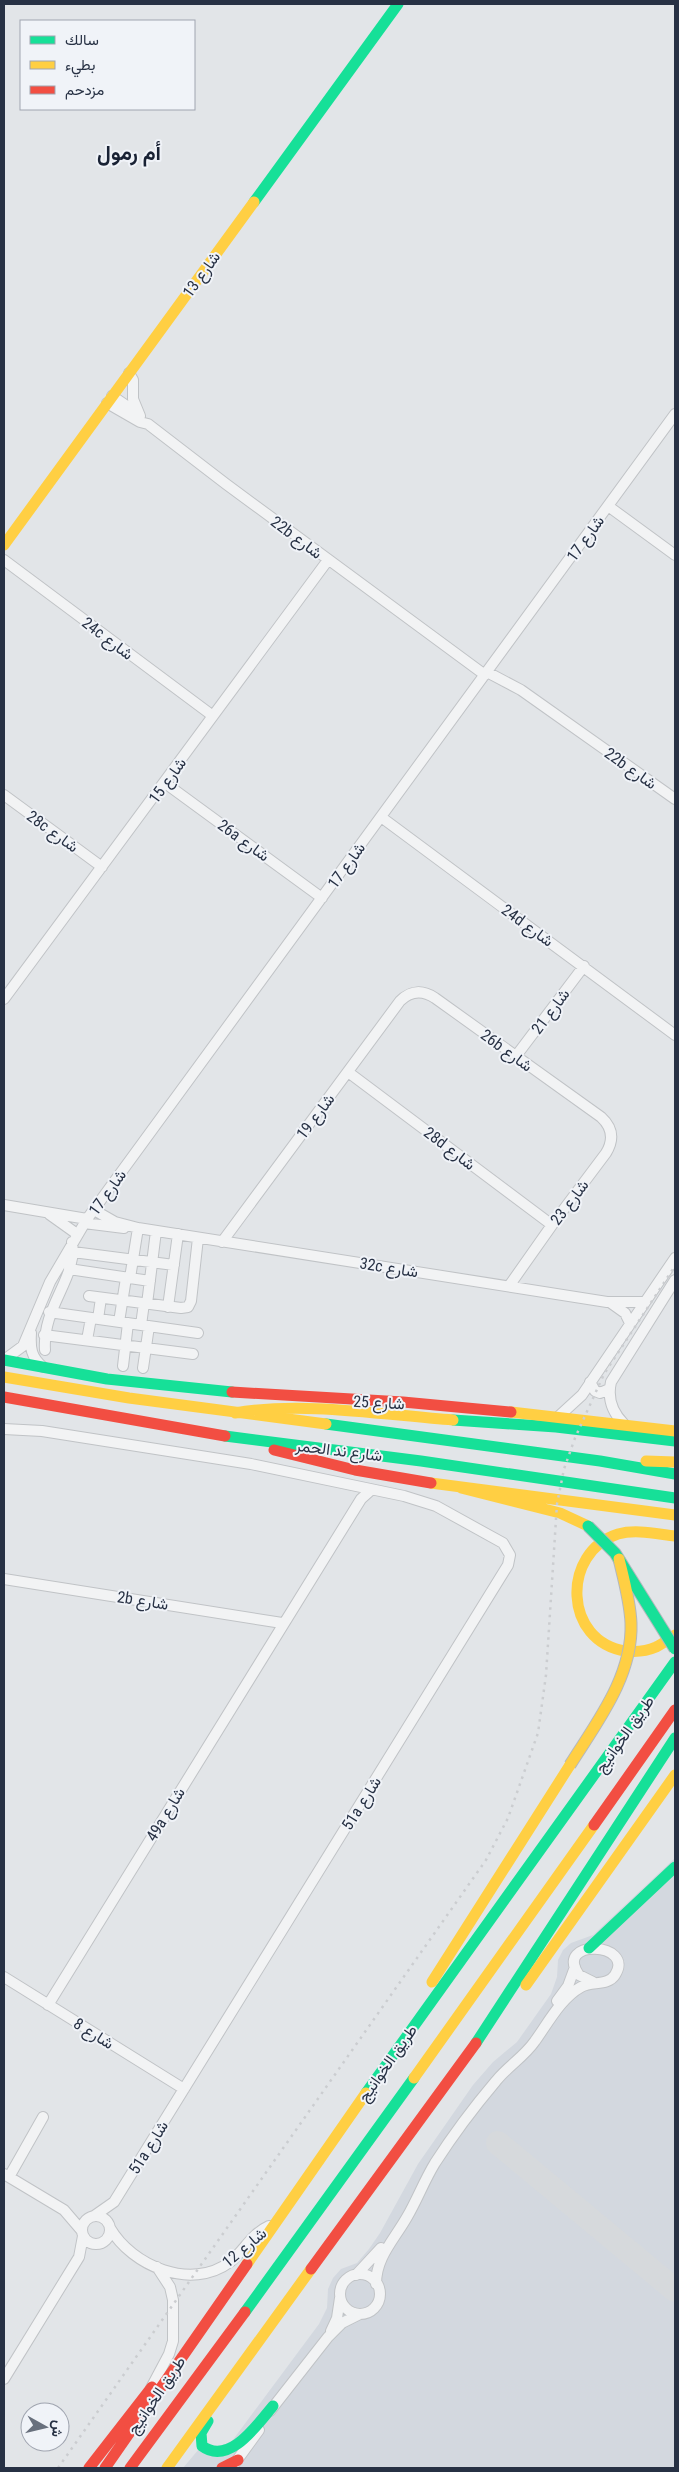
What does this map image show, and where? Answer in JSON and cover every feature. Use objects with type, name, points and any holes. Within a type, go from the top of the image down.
[{"type":"main road","name":"شارع 13","points":[[4,545],[398,4]]},
{"type":"main road","name":"شارع 25","points":[[4,1360],[108,1379],[285,1398],[391,1402],[558,1416],[675,1431]]},
{"type":"main road","name":"شارع ند الحمر","points":[[4,1377],[129,1398],[600,1461],[675,1474]]},
{"type":"main road","name":"شارع ند الحمر","points":[[4,1398],[230,1436],[675,1498]]},
{"type":"main road","points":[[235,1413],[263,1408],[293,1408],[556,1426],[675,1441]]},
{"type":"main road","points":[[230,1436],[260,1446],[355,1470],[461,1488],[560,1513],[588,1526],[605,1541],[618,1559],[663,1634],[675,1649]]},
{"type":"main road","points":[[600,1461],[675,1462]]},
{"type":"main road","points":[[461,1488],[511,1492],[675,1515]]},
{"type":"main road","points":[[675,1536],[634,1532],[606,1539],[595,1548],[586,1560],[576,1587],[579,1616],[586,1629],[607,1646],[626,1652],[646,1652],[658,1647],[675,1635]]},
{"type":"main road","points":[[417,2020],[420,2004],[428,1988],[570,1765],[613,1695],[626,1666],[632,1633],[631,1617],[618,1559]]},
{"type":"main road","name":"طريق الخوانيج","points":[[105,2468],[417,2020],[675,1662]]},
{"type":"main road","name":"طريق الخوانيج","points":[[130,2468],[342,2180],[675,1710]]},
{"type":"main road","points":[[167,2468],[495,2016],[675,1738]]},
{"type":"main road","points":[[495,2016],[516,1996],[538,1969],[675,1775]]},
{"type":"main road","points":[[589,1948],[675,1867]]},
{"type":"main road","points":[[90,2468],[151,2388],[177,2350],[201,2329]]},
{"type":"main road","points":[[143,2468],[176,2418],[193,2382]]},
{"type":"main road","points":[[226,2386],[220,2402],[201,2433],[202,2446],[211,2454],[222,2455],[238,2448],[274,2406]]},
{"type":"main road","points":[[222,2468],[235,2464]]},
{"type":"street","points":[[129,372],[133,380],[133,399],[140,416]]},
{"type":"street","points":[[110,399],[140,416],[148,424]]},
{"type":"street","name":"22b شارع","points":[[110,399],[140,422],[148,424],[328,560],[486,674],[521,690],[675,799]]},
{"type":"street","name":"شارع 17","points":[[4,1360],[23,1346],[50,1282],[86,1221],[675,414]]},
{"type":"street","points":[[608,506],[675,555]]},
{"type":"street","name":"24c شارع","points":[[4,560],[213,716]]},
{"type":"street","name":"شارع 15","points":[[4,999],[328,560]]},
{"type":"street","name":"26a شارع","points":[[165,783],[322,898]]},
{"type":"street","name":"28c شارع","points":[[4,794],[102,867]]},
{"type":"street","name":"24d شارع","points":[[381,817],[675,1035]]},
{"type":"street","name":"شارع 21","points":[[516,1056],[584,966]]},
{"type":"street","name":"26b شارع","points":[[409,994],[418,992],[430,994],[601,1117]]},
{"type":"street","name":"شارع 19","points":[[222,1242],[400,1000],[409,994]]},
{"type":"street","name":"28d شارع","points":[[348,1072],[552,1225]]},
{"type":"street","name":"شارع 23","points":[[509,1286],[610,1145],[610,1128],[601,1117]]},
{"type":"street","name":"32c شارع","points":[[4,1205],[115,1228],[135,1228],[178,1234],[607,1302],[645,1302]]},
{"type":"street","name":"32c شارع","points":[[94,1210],[135,1228]]},
{"type":"street","name":"32c شارع","points":[[49,1214],[74,1243]]},
{"type":"street","points":[[123,1366],[126,1345],[122,1300],[133,1260],[135,1228]]},
{"type":"street","points":[[143,1368],[146,1348],[146,1304],[156,1231]]},
{"type":"street","points":[[168,1307],[178,1234]]},
{"type":"street","points":[[88,1296],[168,1307],[184,1308],[190,1305],[198,1238]]},
{"type":"street","points":[[45,1350],[44,1335],[49,1312],[69,1269],[74,1243],[133,1260],[174,1265]]},
{"type":"street","points":[[558,1416],[582,1395],[675,1258]]},
{"type":"street","points":[[69,1269],[150,1281]]},
{"type":"street","points":[[624,1424],[612,1408],[609,1389],[614,1373],[675,1280]]},
{"type":"street","points":[[87,1340],[101,1298]]},
{"type":"street","points":[[607,1302],[625,1312],[630,1323]]},
{"type":"street","points":[[49,1312],[198,1333]]},
{"type":"street","name":"شارع 17","points":[[32,1324],[31,1350],[35,1360],[43,1368]]},
{"type":"street","points":[[44,1335],[193,1354]]},
{"type":"street","points":[[590,1382],[592,1387],[600,1393],[609,1389]]},
{"type":"street","name":"51a شارع","points":[[4,1429],[42,1431],[250,1464],[425,1502],[502,1543],[510,1554],[508,1565],[114,2202],[110,2227]]},
{"type":"street","points":[[350,1485],[354,1498],[352,1514]]},
{"type":"street","name":"49a شارع","points":[[48,2005],[282,1623],[364,1496],[371,1490]]},
{"type":"street","name":"2b شارع","points":[[4,1579],[282,1623]]},
{"type":"street","points":[[235,2464],[274,2406],[328,2337],[342,2323],[370,2311],[376,2305],[379,2296],[376,2284],[380,2258],[408,2216],[445,2148],[497,2079],[532,2046],[564,2000],[577,1990],[593,1982],[611,1980],[616,1973],[618,1965],[611,1953],[602,1949],[589,1948],[578,1954],[575,1967],[562,1995],[529,2040],[501,2067],[481,2091],[431,2162],[394,2230],[374,2257],[356,2275],[345,2281],[340,2292],[337,2318],[328,2337]]},
{"type":"street","points":[[575,1967],[582,1978],[593,1982]]},
{"type":"street","name":"شارع 8","points":[[4,1977],[184,2089]]},
{"type":"street","points":[[43,2117],[6,2175],[64,2210],[104,2218],[110,2227],[107,2239],[79,2257]]},
{"type":"street","name":"51a شارع","points":[[92,2216],[114,2202]]},
{"type":"street","points":[[64,2210],[91,2244],[99,2244]]},
{"type":"street","points":[[4,2379],[79,2257],[83,2224],[92,2216]]},
{"type":"street","name":"شارع 12","points":[[156,2268],[186,2275],[215,2270],[236,2256],[254,2235],[273,2225]]},
{"type":"street","name":"شارع 12","points":[[110,2227],[124,2246],[156,2268],[170,2287],[173,2300],[173,2341],[170,2354],[151,2388]]},
{"type":"street","name":"شارع 12","points":[[99,2244],[124,2246]]},
{"type":"street","points":[[356,2275],[365,2275],[376,2284]]},
{"type":"street","points":[[340,2298],[347,2310],[360,2314]]},
{"type":"shaded area","points":[[675,1858],[675,2468],[183,2468],[204,2443],[211,2450],[232,2441],[319,2324],[327,2308],[328,2289],[333,2278],[341,2269],[357,2263],[369,2249],[380,2233],[418,2164],[473,2085],[493,2062],[517,2042],[551,1994],[557,1977],[558,1960],[563,1950],[571,1943],[593,1935]]},
{"type":"taxiway","points":[[498,2143],[675,2290]]},
{"type":"railway","points":[[58,2468],[486,1860],[508,1818],[538,1733],[546,1675],[557,1504],[564,1469],[575,1438],[604,1374],[675,1266]]},
{"type":"traffic: fast","points":[[254,202],[398,4]]},
{"type":"traffic: fast","points":[[4,1360],[107,1379],[232,1392]]},
{"type":"traffic: fast","points":[[453,1420],[556,1427],[675,1441]]},
{"type":"traffic: fast","points":[[326,1424],[600,1461],[675,1474]]},
{"type":"traffic: fast","points":[[225,1436],[421,1461],[675,1498]]},
{"type":"traffic: fast","points":[[588,1526],[615,1553],[675,1649]]},
{"type":"traffic: fast","points":[[366,2093],[675,1662]]},
{"type":"traffic: fast","points":[[476,2043],[675,1738]]},
{"type":"traffic: fast","points":[[589,1948],[675,1867]]},
{"type":"traffic: fast","points":[[245,2312],[414,2078]]},
{"type":"traffic: fast","points":[[208,2421],[201,2433],[202,2446],[212,2451],[222,2451],[242,2441],[273,2406]]},
{"type":"traffic: slow","points":[[4,545],[254,202]]},
{"type":"traffic: slow","points":[[4,1377],[129,1398],[326,1424]]},
{"type":"traffic: slow","points":[[235,1413],[288,1408],[371,1412],[453,1420]]},
{"type":"traffic: slow","points":[[511,1412],[675,1431]]},
{"type":"traffic: slow","points":[[646,1461],[675,1462]]},
{"type":"traffic: slow","points":[[431,1483],[675,1515]]},
{"type":"traffic: slow","points":[[461,1488],[560,1513],[588,1526]]},
{"type":"traffic: slow","points":[[675,1536],[632,1532],[618,1534],[599,1544],[586,1559],[579,1577],[577,1596],[581,1615],[590,1631],[605,1644],[626,1651],[641,1651],[656,1647],[675,1635]]},
{"type":"traffic: slow","points":[[570,1765],[602,1715],[620,1680],[626,1662],[630,1643],[631,1623],[619,1559]]},
{"type":"traffic: slow","points":[[432,1982],[570,1765]]},
{"type":"traffic: slow","points":[[526,1985],[675,1775]]},
{"type":"traffic: slow","points":[[414,2078],[594,1825]]},
{"type":"traffic: slow","points":[[247,2264],[366,2093]]},
{"type":"traffic: slow","points":[[167,2468],[311,2269]]},
{"type":"traffic: jam","points":[[232,1392],[403,1402],[511,1412]]},
{"type":"traffic: jam","points":[[4,1397],[225,1436]]},
{"type":"traffic: jam","points":[[274,1450],[355,1470],[431,1483]]},
{"type":"traffic: jam","points":[[594,1825],[675,1710]]},
{"type":"traffic: jam","points":[[311,2269],[476,2043]]},
{"type":"traffic: jam","points":[[105,2468],[247,2264]]},
{"type":"traffic: jam","points":[[130,2468],[245,2312]]},
{"type":"traffic: jam","points":[[89,2468],[152,2387]]},
{"type":"traffic: jam","points":[[222,2468],[238,2460]]},
{"type":"district","name":"أم رمول","points":[[129,153]]}]
